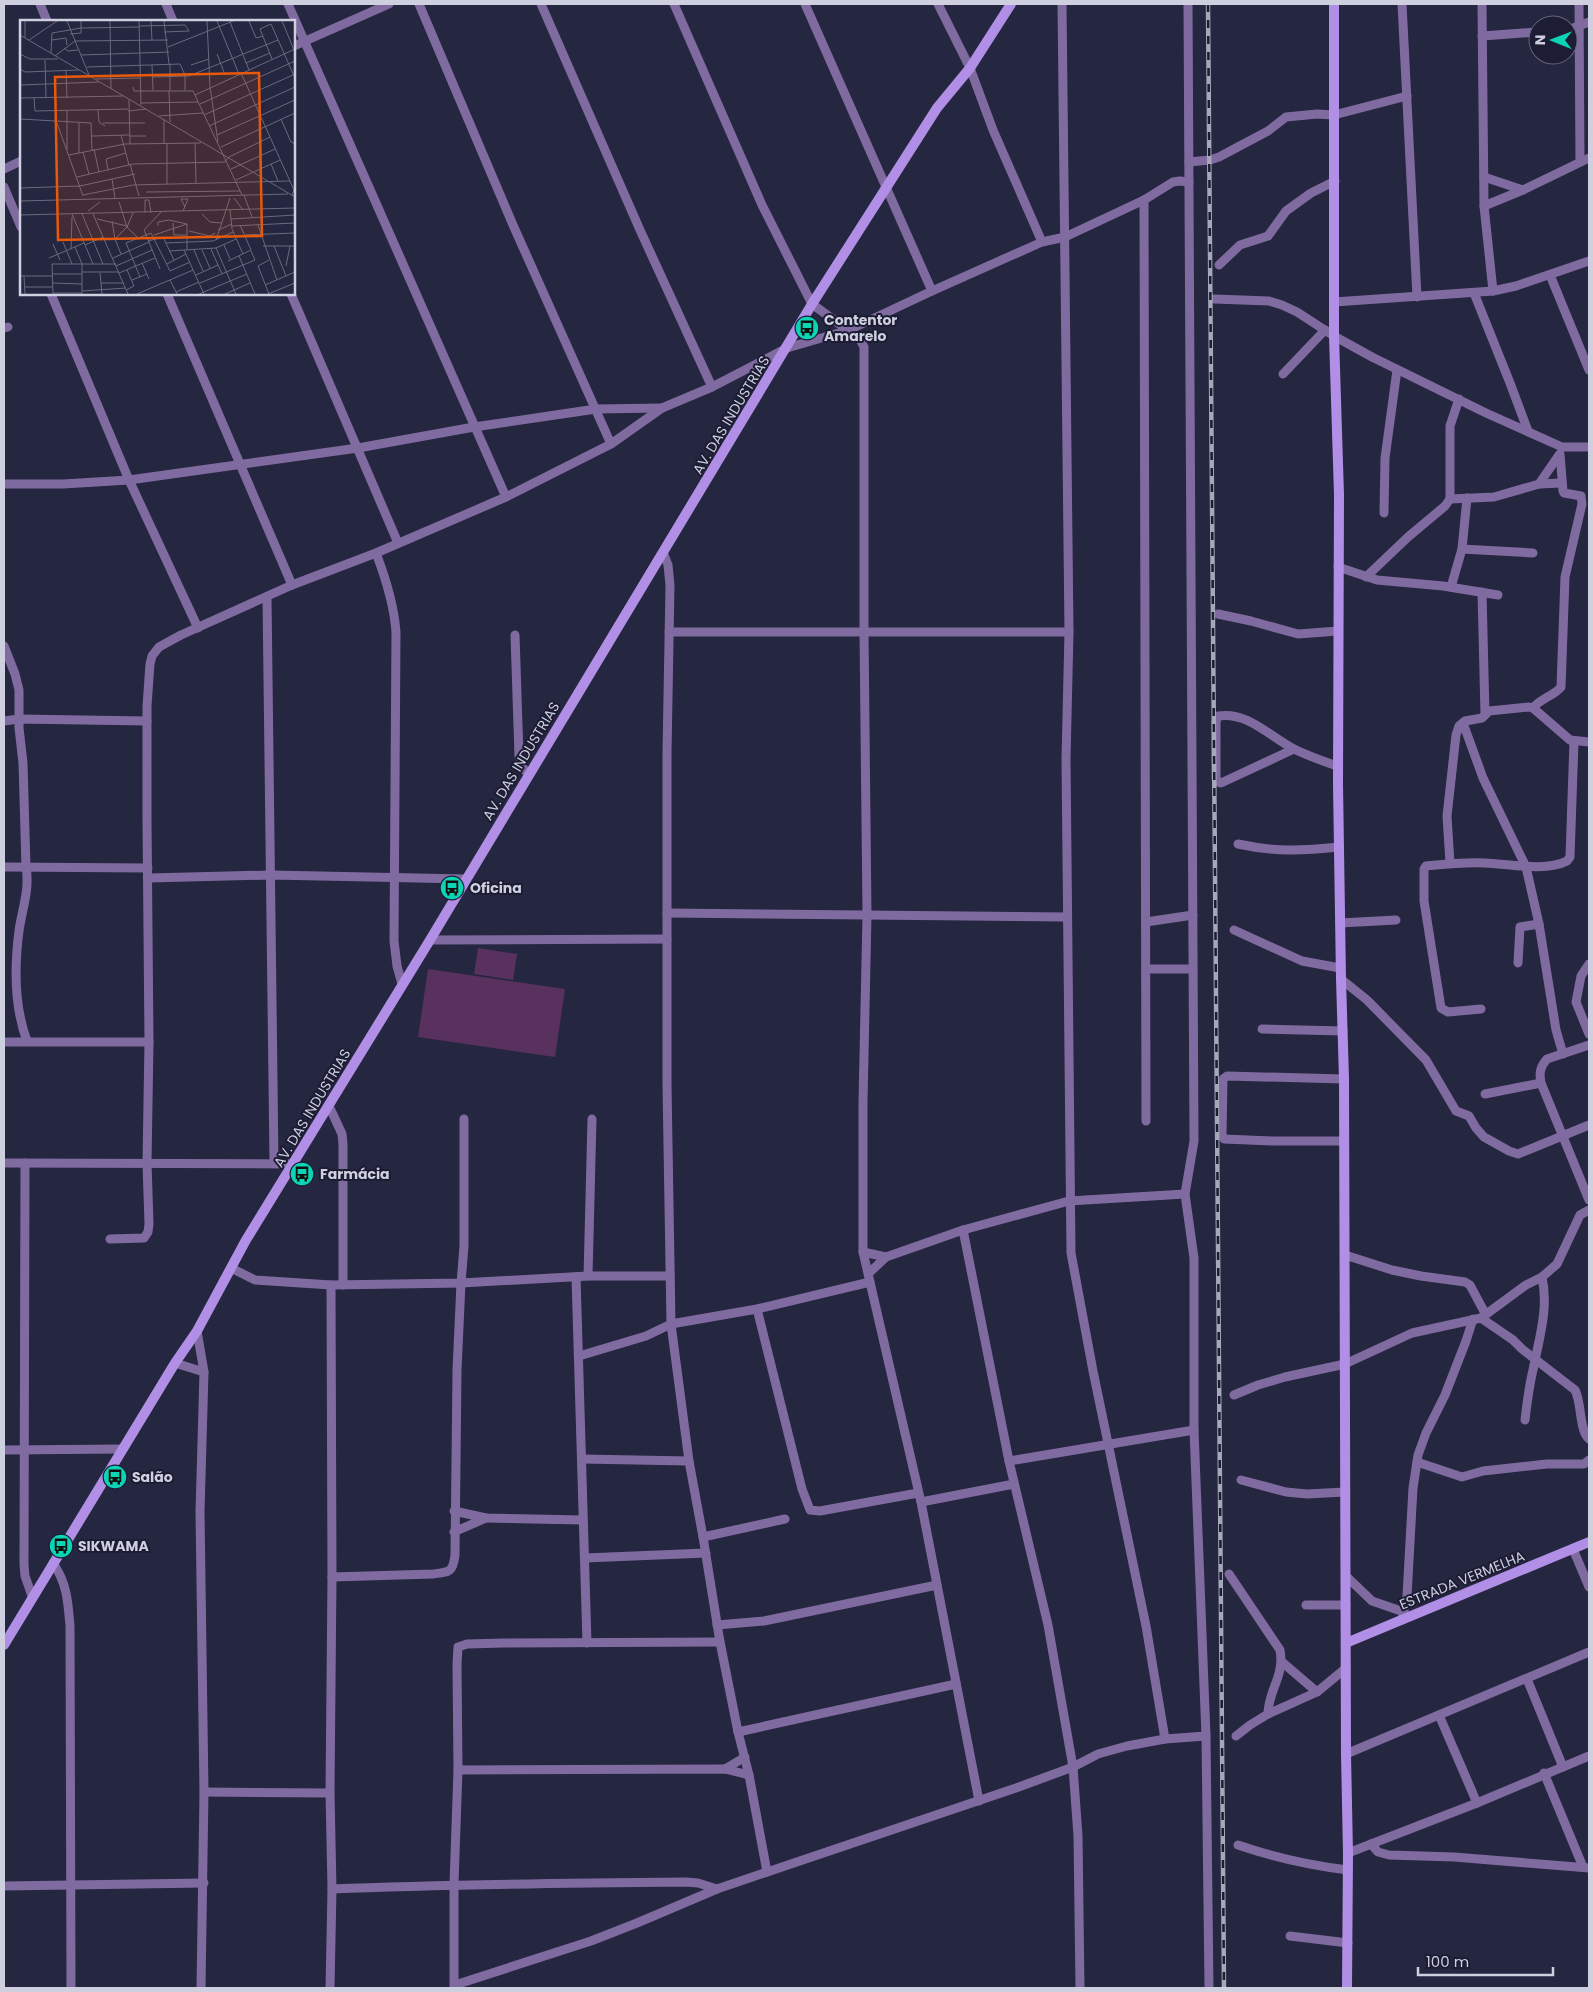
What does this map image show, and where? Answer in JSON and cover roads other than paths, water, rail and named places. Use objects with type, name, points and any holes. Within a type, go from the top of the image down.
[{"type":"street","points":[[40,4],[48,20]]},
{"type":"street","points":[[166,4],[173,20]]},
{"type":"street","points":[[288,4],[506,497]]},
{"type":"street","points":[[295,46],[390,4]]},
{"type":"street","points":[[420,4],[513,225],[611,444]]},
{"type":"street","points":[[541,4],[640,230],[712,387]]},
{"type":"street","points":[[674,4],[762,205],[812,304],[850,330],[860,339],[864,347],[864,632],[867,915],[862,1102],[863,1252],[921,1502],[979,1801]]},
{"type":"street","points":[[805,4],[932,291]]},
{"type":"street","points":[[938,4],[970,68],[993,130],[1042,242]]},
{"type":"street","name":"AV. DAS INDUSTRIAS","points":[[54,1561],[175,1363],[197,1331],[230,1268],[430,940],[812,304],[937,108],[970,68],[1010,4]]},
{"type":"street","points":[[1062,4],[1068,632],[1066,759],[1069,1201],[1071,1253],[1142,1607],[1166,1738]]},
{"type":"street","points":[[1188,4],[1194,1141],[1185,1194],[1194,1258],[1194,1430],[1206,1736],[1209,1988]]},
{"type":"street","points":[[1334,4],[1334,302],[1329,333],[1338,486],[1337,766],[1340,974],[1344,1079],[1347,1988]]},
{"type":"street","points":[[1402,4],[1417,297]]},
{"type":"street","points":[[1482,4],[1484,206],[1493,291]]},
{"type":"street","points":[[1579,4],[1580,162]]},
{"type":"street","points":[[1580,26],[1589,22]]},
{"type":"street","points":[[1482,36],[1528,33]]},
{"type":"street","points":[[1189,162],[1219,157],[1268,131],[1286,117],[1295,115],[1334,115],[1407,96]]},
{"type":"street","points":[[1484,206],[1523,190],[1589,158]]},
{"type":"street","points":[[4,169],[20,162]]},
{"type":"street","points":[[1484,177],[1523,190]]},
{"type":"street","points":[[1219,265],[1240,244],[1268,236],[1286,211],[1311,193],[1335,181]]},
{"type":"street","points":[[110,1238],[144,1238],[147,1236],[149,1224],[147,1163],[149,878],[147,721],[152,656],[159,647],[168,641],[292,585],[376,553],[506,497],[611,444],[662,408],[712,387],[787,348],[850,330],[1042,242],[1065,237],[1144,200],[1173,182],[1189,182]]},
{"type":"street","points":[[4,191],[20,225]]},
{"type":"street","points":[[1144,200],[1146,1121]]},
{"type":"street","points":[[1334,302],[1493,291],[1516,286],[1589,261]]},
{"type":"street","points":[[1550,275],[1589,370]]},
{"type":"street","points":[[1474,293],[1528,431]]},
{"type":"street","points":[[51,295],[129,480],[198,628]]},
{"type":"street","points":[[167,295],[292,585]]},
{"type":"street","points":[[291,295],[398,543]]},
{"type":"street","points":[[1214,299],[1269,302],[1296,312],[1329,333],[1396,370],[1528,431],[1561,451],[1589,447]]},
{"type":"street","points":[[1283,374],[1329,333]]},
{"type":"street","points":[[1384,513],[1385,458],[1396,370]]},
{"type":"street","points":[[1366,578],[1408,537],[1445,506],[1450,499],[1450,426],[1460,399]]},
{"type":"street","points":[[4,484],[64,484],[129,480],[358,448],[474,427],[596,409],[662,408]]},
{"type":"street","points":[[1533,708],[1539,700],[1558,691],[1562,682],[1566,577],[1582,504],[1581,496],[1564,493],[1561,483],[1561,451]]},
{"type":"street","points":[[1539,484],[1561,451]]},
{"type":"street","points":[[1450,499],[1494,497],[1539,484],[1561,483]]},
{"type":"street","points":[[1451,587],[1462,549],[1466,498]]},
{"type":"street","points":[[1462,549],[1533,553]]},
{"type":"street","points":[[664,552],[669,572],[667,939],[671,1324],[689,1461],[704,1537],[720,1642],[768,1872]]},
{"type":"street","points":[[376,553],[385,576],[396,632],[395,951],[396,966],[402,984]]},
{"type":"street","points":[[1338,567],[1366,578],[1451,587],[1498,595]]},
{"type":"street","points":[[1482,592],[1485,715]]},
{"type":"street","points":[[266,597],[274,1163]]},
{"type":"street","points":[[1218,614],[1298,634],[1338,631]]},
{"type":"street","points":[[669,632],[1068,632]]},
{"type":"street","points":[[515,635],[519,756],[523,768],[528,775]]},
{"type":"street","points":[[4,646],[18,681],[20,702],[19,718],[23,763],[27,876],[26,901],[19,930],[17,950],[16,993],[19,1020],[26,1041]]},
{"type":"street","points":[[1450,863],[1447,816],[1449,797],[1456,735],[1465,721],[1482,718],[1489,711],[1533,708],[1574,742],[1589,742]]},
{"type":"street","points":[[1294,749],[1221,783],[1216,778],[1215,735],[1218,716],[1235,716],[1254,723],[1294,749],[1337,766]]},
{"type":"street","points":[[4,721],[19,718],[147,721]]},
{"type":"street","points":[[1463,723],[1482,778],[1526,867],[1539,924],[1556,1030],[1563,1054]]},
{"type":"street","points":[[1481,1009],[1445,1012],[1440,1005],[1424,901],[1423,873],[1426,866],[1450,863],[1488,863],[1526,867],[1564,863],[1570,857],[1574,742]]},
{"type":"street","points":[[1238,844],[1278,851],[1338,847]]},
{"type":"street","points":[[4,867],[148,868]]},
{"type":"street","points":[[149,878],[271,875],[466,879]]},
{"type":"street","points":[[667,913],[1067,917]]},
{"type":"street","points":[[1146,922],[1193,915]]},
{"type":"street","points":[[1340,923],[1396,920]]},
{"type":"street","points":[[1518,963],[1520,927],[1539,924]]},
{"type":"street","points":[[1234,930],[1302,961],[1340,974],[1426,1060],[1453,1107],[1460,1114],[1469,1116],[1484,1137],[1509,1152],[1518,1154],[1589,1125]]},
{"type":"street","points":[[430,940],[667,939]]},
{"type":"street","points":[[1589,964],[1581,976],[1576,1002],[1589,1034]]},
{"type":"street","points":[[1146,969],[1193,968]]},
{"type":"street","points":[[19,1020],[8,1042],[149,1042]]},
{"type":"street","points":[[1262,1029],[1343,1031]]},
{"type":"street","points":[[1589,1045],[1547,1060],[1542,1064],[1540,1073],[1541,1083],[1589,1200]]},
{"type":"street","points":[[1344,1079],[1227,1076],[1223,1079],[1221,1093],[1222,1135],[1224,1139],[1344,1141]]},
{"type":"street","points":[[1485,1094],[1541,1083]]},
{"type":"street","points":[[329,1106],[339,1126],[344,1144],[343,1285]]},
{"type":"street","points":[[332,1578],[448,1573],[453,1567],[455,1555],[454,1511],[460,1283],[464,1246],[464,1119]]},
{"type":"street","points":[[588,1276],[592,1119]]},
{"type":"street","points":[[4,1163],[293,1164]]},
{"type":"street","points":[[25,1163],[24,1564],[25,1576],[32,1596]]},
{"type":"street","points":[[579,1356],[646,1336],[671,1324],[756,1309],[870,1278],[886,1258],[964,1230],[1069,1201],[1185,1194]]},
{"type":"street","points":[[1234,1395],[1258,1384],[1345,1364],[1412,1334],[1480,1316],[1526,1285],[1542,1277],[1557,1264],[1580,1216],[1589,1210]]},
{"type":"street","points":[[964,1230],[1009,1461],[1048,1625],[1073,1767],[1078,1836],[1080,1988]]},
{"type":"street","points":[[863,1252],[886,1258]]},
{"type":"street","points":[[1345,1255],[1392,1270],[1465,1282],[1470,1285],[1480,1316],[1576,1390],[1579,1396],[1584,1433],[1589,1439]]},
{"type":"street","points":[[230,1268],[255,1280],[331,1285],[460,1283],[588,1276],[670,1276]]},
{"type":"street","points":[[576,1277],[587,1643]]},
{"type":"street","points":[[1525,1420],[1542,1326],[1545,1300],[1542,1277]]},
{"type":"street","points":[[330,1988],[332,1889],[330,1793],[332,1578],[331,1285]]},
{"type":"street","points":[[756,1309],[802,1489],[810,1510],[820,1512],[918,1493]]},
{"type":"street","points":[[1346,1576],[1372,1601],[1403,1616],[1407,1596],[1417,1462],[1426,1433],[1445,1395],[1466,1341],[1480,1316]]},
{"type":"street","points":[[197,1331],[204,1372],[200,1512],[204,1792],[201,1988]]},
{"type":"street","points":[[175,1363],[204,1372]]},
{"type":"street","points":[[1009,1461],[1194,1430]]},
{"type":"street","points":[[4,1450],[123,1449]]},
{"type":"street","points":[[582,1459],[689,1461]]},
{"type":"street","points":[[1417,1462],[1462,1477],[1483,1471],[1547,1464],[1584,1464],[1589,1460]]},
{"type":"street","points":[[1241,1480],[1286,1492],[1307,1494],[1345,1492]]},
{"type":"street","points":[[921,1502],[1014,1484]]},
{"type":"street","points":[[454,1511],[486,1518],[584,1520]]},
{"type":"street","points":[[454,1532],[486,1518]]},
{"type":"street","points":[[704,1537],[785,1519]]},
{"type":"street","name":"ESTRADA VERMELHA","points":[[1346,1643],[1403,1616],[1589,1542]]},
{"type":"street","points":[[1573,1549],[1589,1587]]},
{"type":"street","points":[[585,1558],[706,1553]]},
{"type":"street","points":[[4,1645],[54,1561]]},
{"type":"street","points":[[54,1561],[66,1587],[70,1626],[71,1988]]},
{"type":"street","points":[[1229,1574],[1280,1650],[1282,1662],[1268,1703],[1268,1714]]},
{"type":"street","points":[[717,1625],[764,1621],[937,1585]]},
{"type":"street","points":[[1306,1605],[1346,1606]]},
{"type":"street","points":[[720,1642],[467,1644],[458,1647],[458,1770],[454,1884],[455,1987],[591,1941],[717,1889],[979,1801],[1073,1767],[1098,1754],[1166,1738],[1206,1736]]},
{"type":"street","points":[[1346,1754],[1589,1652]]},
{"type":"street","points":[[1282,1662],[1317,1692]]},
{"type":"street","points":[[1236,1736],[1268,1714],[1317,1692],[1346,1668]]},
{"type":"street","points":[[1527,1679],[1563,1767]]},
{"type":"street","points":[[738,1732],[956,1684]]},
{"type":"street","points":[[1440,1715],[1477,1803]]},
{"type":"street","points":[[1348,1853],[1477,1803],[1589,1756]]},
{"type":"street","points":[[725,1769],[744,1757]]},
{"type":"street","points":[[458,1770],[725,1769],[749,1775]]},
{"type":"street","points":[[1371,1844],[1378,1852],[1389,1855],[1454,1857],[1586,1868],[1544,1774]]},
{"type":"street","points":[[204,1792],[330,1793]]},
{"type":"street","points":[[1238,1845],[1276,1858],[1348,1870]]},
{"type":"street","points":[[332,1889],[454,1884],[686,1882],[698,1883],[717,1889]]},
{"type":"street","points":[[4,1886],[204,1883]]},
{"type":"street","points":[[1290,1936],[1348,1943]]},
{"type":"railway","points":[[1208,4],[1224,1988]]},
{"type":"place","name":"Contentor Amarelo","points":[[807,328]]},
{"type":"place","name":"Oficina","points":[[452,888]]},
{"type":"place","name":"Farmácia","points":[[302,1174]]},
{"type":"place","name":"Salão","points":[[115,1477]]},
{"type":"place","name":"SIKWAMA","points":[[61,1546]]}]
